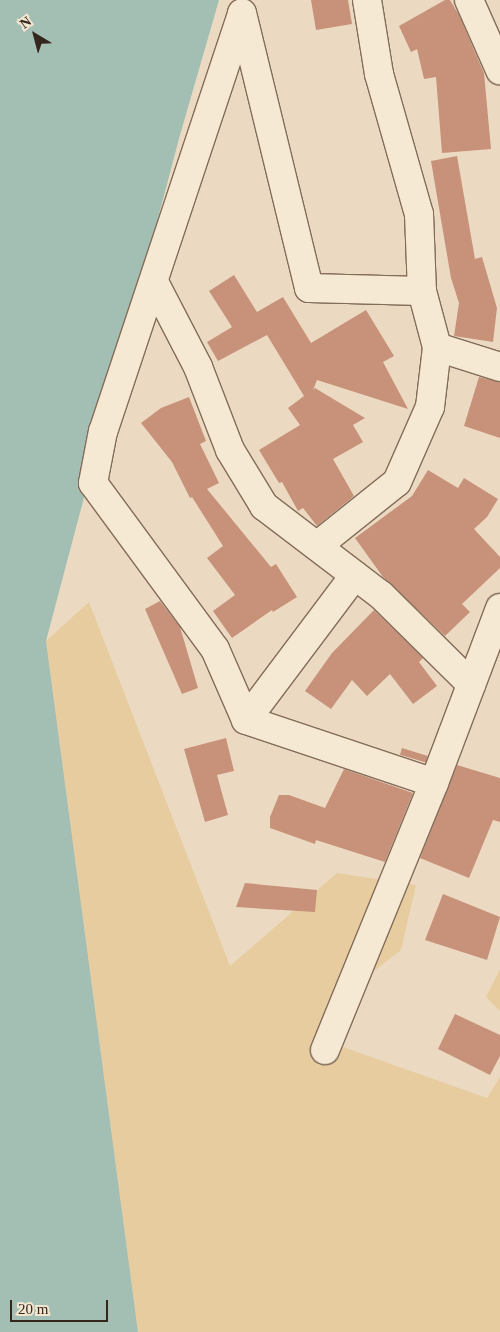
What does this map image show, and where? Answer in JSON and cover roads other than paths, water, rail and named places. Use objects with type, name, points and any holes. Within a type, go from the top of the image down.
[{"type":"street","points":[[317,546],[397,482],[430,407],[437,348],[422,291],[419,214],[379,74],[367,0]]},
{"type":"street","points":[[469,0],[500,70]]},
{"type":"street","points":[[243,7],[309,288],[422,291]]},
{"type":"street","points":[[243,7],[154,282],[103,431],[93,483],[214,649],[246,720],[434,782]]},
{"type":"street","points":[[154,282],[198,367],[230,450],[264,506],[381,595],[471,684]]},
{"type":"street","points":[[437,348],[500,367]]},
{"type":"street","points":[[246,720],[355,575]]},
{"type":"street","points":[[325,1050],[434,782],[500,608]]}]
